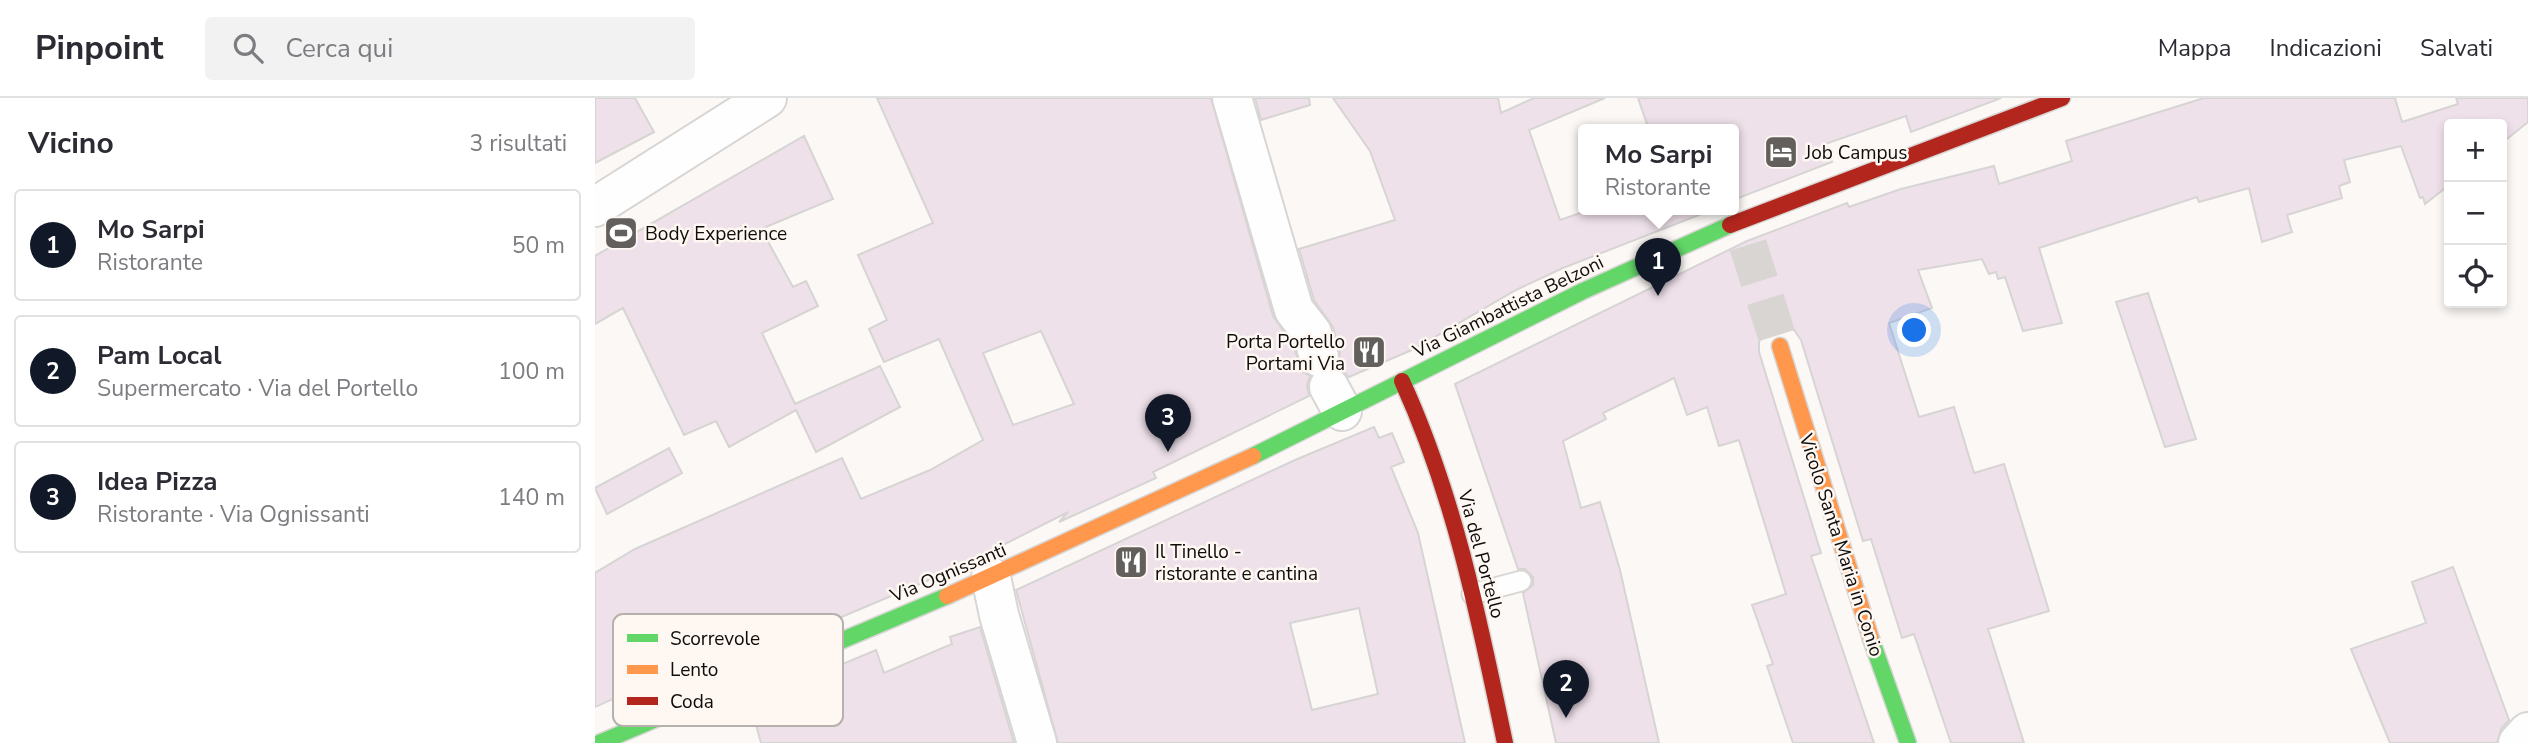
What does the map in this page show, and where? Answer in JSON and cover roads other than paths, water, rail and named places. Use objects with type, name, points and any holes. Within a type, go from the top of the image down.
[{"type":"street","points":[[595,207],[767,98]]},
{"type":"street","points":[[1232,98],[1294,310],[1312,333],[1325,396]]},
{"type":"street","name":"Via Giambattista Belzoni","points":[[1325,396],[1402,381],[1583,291],[1744,233],[2062,98]]},
{"type":"street","name":"Vicolo Santa Maria in Conio","points":[[1780,346],[1872,644],[1908,743]]},
{"type":"street","name":"Via del Portello","points":[[1402,381],[1438,466],[1472,594],[1505,743]]},
{"type":"street","name":"Via Ognissanti","points":[[843,640],[991,577],[1214,476],[1325,396]]},
{"type":"street","points":[[991,577],[999,615],[1037,743]]},
{"type":"street","name":"Via Ognissanti","points":[[599,743],[639,726]]},
{"type":"street","points":[[2518,743],[2528,732]]},
{"type":"lane","points":[[1472,594],[1521,581]]},
{"type":"tunnel","points":[[1748,245],[1780,346]]},
{"type":"place","name":"Job Campus","points":[[1781,152]]},
{"type":"place","name":"Body Experience","points":[[621,233]]},
{"type":"place","name":"Mo Sarpi","points":[[1658,296]]},
{"type":"place","name":"Porta Portello Portami Via","points":[[1369,352]]},
{"type":"place","name":"Idea Pizza","points":[[1168,452]]},
{"type":"place","name":"Il Tinello - ristorante e cantina","points":[[1131,562]]},
{"type":"place","name":"Pam Local","points":[[1566,718]]}]
